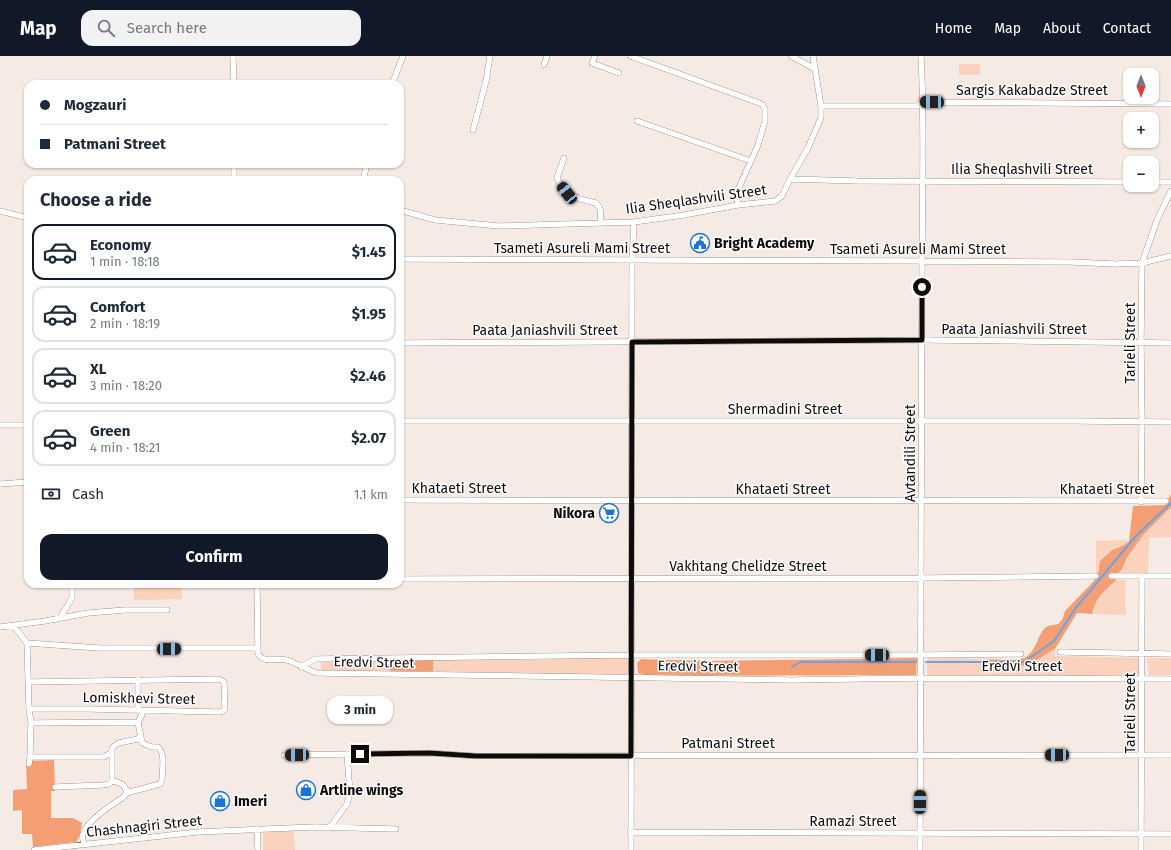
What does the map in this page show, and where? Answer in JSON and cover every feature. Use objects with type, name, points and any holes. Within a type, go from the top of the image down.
[{"type":"street","points":[[233,56],[234,80]]},
{"type":"street","points":[[393,80],[402,56]]},
{"type":"street","points":[[473,130],[486,81],[490,56]]},
{"type":"street","points":[[544,65],[547,56]]},
{"type":"street","points":[[595,56],[592,63],[619,73]]},
{"type":"street","points":[[630,56],[762,104],[765,109],[765,122],[751,161],[737,192],[738,205]]},
{"type":"street","points":[[791,56],[815,69]]},
{"type":"street","points":[[790,180],[808,148],[821,118],[821,106],[813,56]]},
{"type":"street","name":"Avtandili Street","points":[[920,850],[922,261],[924,180],[924,102],[921,56]]},
{"type":"street","name":"Sargis Kakabadze Street","points":[[821,106],[917,106],[924,102],[1171,104]]},
{"type":"street","points":[[637,121],[751,161]]},
{"type":"street","points":[[564,158],[557,178],[559,182],[567,193],[580,199],[596,203],[600,208],[601,222]]},
{"type":"street","name":"Ilia Sheqlashvili Street","points":[[404,211],[435,220],[499,226],[634,222],[738,205],[775,201],[782,196],[790,180],[1123,182]]},
{"type":"street","points":[[1159,182],[1171,182]]},
{"type":"street","name":"Tarieli Street","points":[[1141,502],[1142,263],[1157,220],[1171,190]]},
{"type":"street","points":[[0,211],[24,217]]},
{"type":"street","points":[[631,850],[632,261],[634,222]]},
{"type":"street","name":"Tsameti Asureli Mami Street","points":[[404,260],[922,261],[1071,262],[1115,264],[1142,263],[1171,256]]},
{"type":"street","name":"Paata Janiashvili Street","points":[[404,343],[922,340],[1171,343]]},
{"type":"street","name":"Shermadini Street","points":[[404,421],[1171,422]]},
{"type":"street","points":[[0,425],[24,425]]},
{"type":"street","points":[[0,484],[24,482]]},
{"type":"street","name":"Khataeti Street","points":[[404,500],[1166,501]]},
{"type":"street","name":"Vakhtang Chelidze Street","points":[[404,579],[922,578],[1096,576]]},
{"type":"street","points":[[1111,576],[1171,576]]},
{"type":"street","name":"Tarieli Street","points":[[1141,850],[1143,755],[1142,576]]},
{"type":"street","points":[[60,618],[72,598],[72,588]]},
{"type":"street","points":[[257,588],[259,656],[263,659],[286,660],[301,667]]},
{"type":"street","points":[[0,627],[14,626],[88,613],[125,610],[167,610]]},
{"type":"street","points":[[14,626],[27,643],[29,709],[31,723],[29,764]]},
{"type":"street","points":[[27,643],[99,648],[258,648]]},
{"type":"street","name":"Eredvi Street","points":[[1060,652],[1171,654]]},
{"type":"street","name":"Eredvi Street","points":[[301,667],[315,659],[631,655],[1021,654]]},
{"type":"street","name":"Eredvi Street","points":[[301,667],[316,673],[791,680],[920,678],[1171,679]]},
{"type":"street","name":"Lomiskhevi Street","points":[[29,709],[223,711],[225,709],[225,686],[224,682],[219,679],[138,680]]},
{"type":"street","points":[[29,682],[138,680],[138,711]]},
{"type":"street","points":[[84,844],[83,835],[88,826],[97,816],[126,793],[160,784],[162,780],[161,750],[158,747],[152,747],[142,743],[140,736],[138,722],[144,711]]},
{"type":"street","points":[[31,723],[138,722]]},
{"type":"street","points":[[55,788],[103,786],[109,784],[112,780],[112,748],[118,743],[138,739],[140,736]]},
{"type":"street","points":[[30,757],[104,757],[112,752]]},
{"type":"street","name":"Patmani Street","points":[[284,755],[429,753],[476,756],[1171,755]]},
{"type":"street","points":[[330,827],[347,804],[349,798],[350,793],[347,754]]},
{"type":"street","points":[[112,780],[124,785],[127,791],[126,793]]},
{"type":"street","name":"Chashnagiri Street","points":[[34,850],[198,832],[330,827],[396,829]]},
{"type":"street","points":[[257,829],[258,850]]},
{"type":"street","name":"Ramazi Street","points":[[630,832],[1171,834]]},
{"type":"shaded area","points":[[959,64],[980,64],[980,75],[959,75]]},
{"type":"shaded area","points":[[1171,494],[1171,507],[1143,535],[1126,559],[1122,569],[1117,574],[1116,580],[1098,598],[1092,614],[1077,613],[1055,649],[1035,661],[1021,666],[988,667],[982,663],[985,659],[1015,660],[1024,658],[1028,655],[1035,647],[1045,628],[1058,624],[1062,620],[1065,611],[1093,582],[1098,574],[1100,561],[1112,550],[1129,541],[1133,506],[1165,505]]},
{"type":"shaded area","points":[[1171,507],[1171,537],[1149,538],[1148,573],[1117,574],[1143,535]]},
{"type":"shaded area","points":[[1129,540],[1125,544],[1114,548],[1104,557],[1098,574],[1096,574],[1096,541]]},
{"type":"shaded area","points":[[1116,580],[1125,580],[1126,615],[1092,614],[1098,598]]},
{"type":"shaded area","points":[[134,588],[182,588],[182,599],[134,600]]},
{"type":"shaded area","points":[[1055,649],[1055,656],[1140,658],[1140,674],[1109,676],[927,675],[927,658],[985,659],[982,663],[1009,667],[1021,666],[1035,661]]},
{"type":"shaded area","points":[[626,658],[628,661],[628,674],[588,675],[433,671],[433,660]]},
{"type":"shaded area","points":[[917,658],[916,675],[650,676],[638,673],[637,663],[641,659],[703,661]]},
{"type":"shaded area","points":[[1149,658],[1171,658],[1171,675],[1149,675],[1147,660]]},
{"type":"shaded area","points":[[433,660],[433,671],[390,672],[390,661]]},
{"type":"shaded area","points":[[390,661],[390,672],[321,670],[321,662]]},
{"type":"shaded area","points":[[54,760],[55,791],[51,791],[51,818],[73,818],[82,823],[80,833],[76,842],[33,847],[32,834],[22,834],[22,810],[13,811],[13,790],[27,789],[26,761]]},
{"type":"shaded area","points":[[263,831],[294,831],[295,850],[263,850]]},
{"type":"waterway","points":[[926,662],[1024,662],[1054,641],[1075,609],[1135,537],[1171,503]]},
{"type":"waterway","points":[[792,667],[800,662],[916,662]]},
{"type":"place","name":"Bright Academy","points":[[700,243]]},
{"type":"place","name":"Nikora","points":[[609,513]]},
{"type":"place","name":"Artline wings","points":[[306,790]]},
{"type":"place","name":"Imeri","points":[[220,801]]},
{"type":"route","points":[[360,754],[429,753],[476,756],[631,756],[632,342],[922,340],[922,287]]}]
